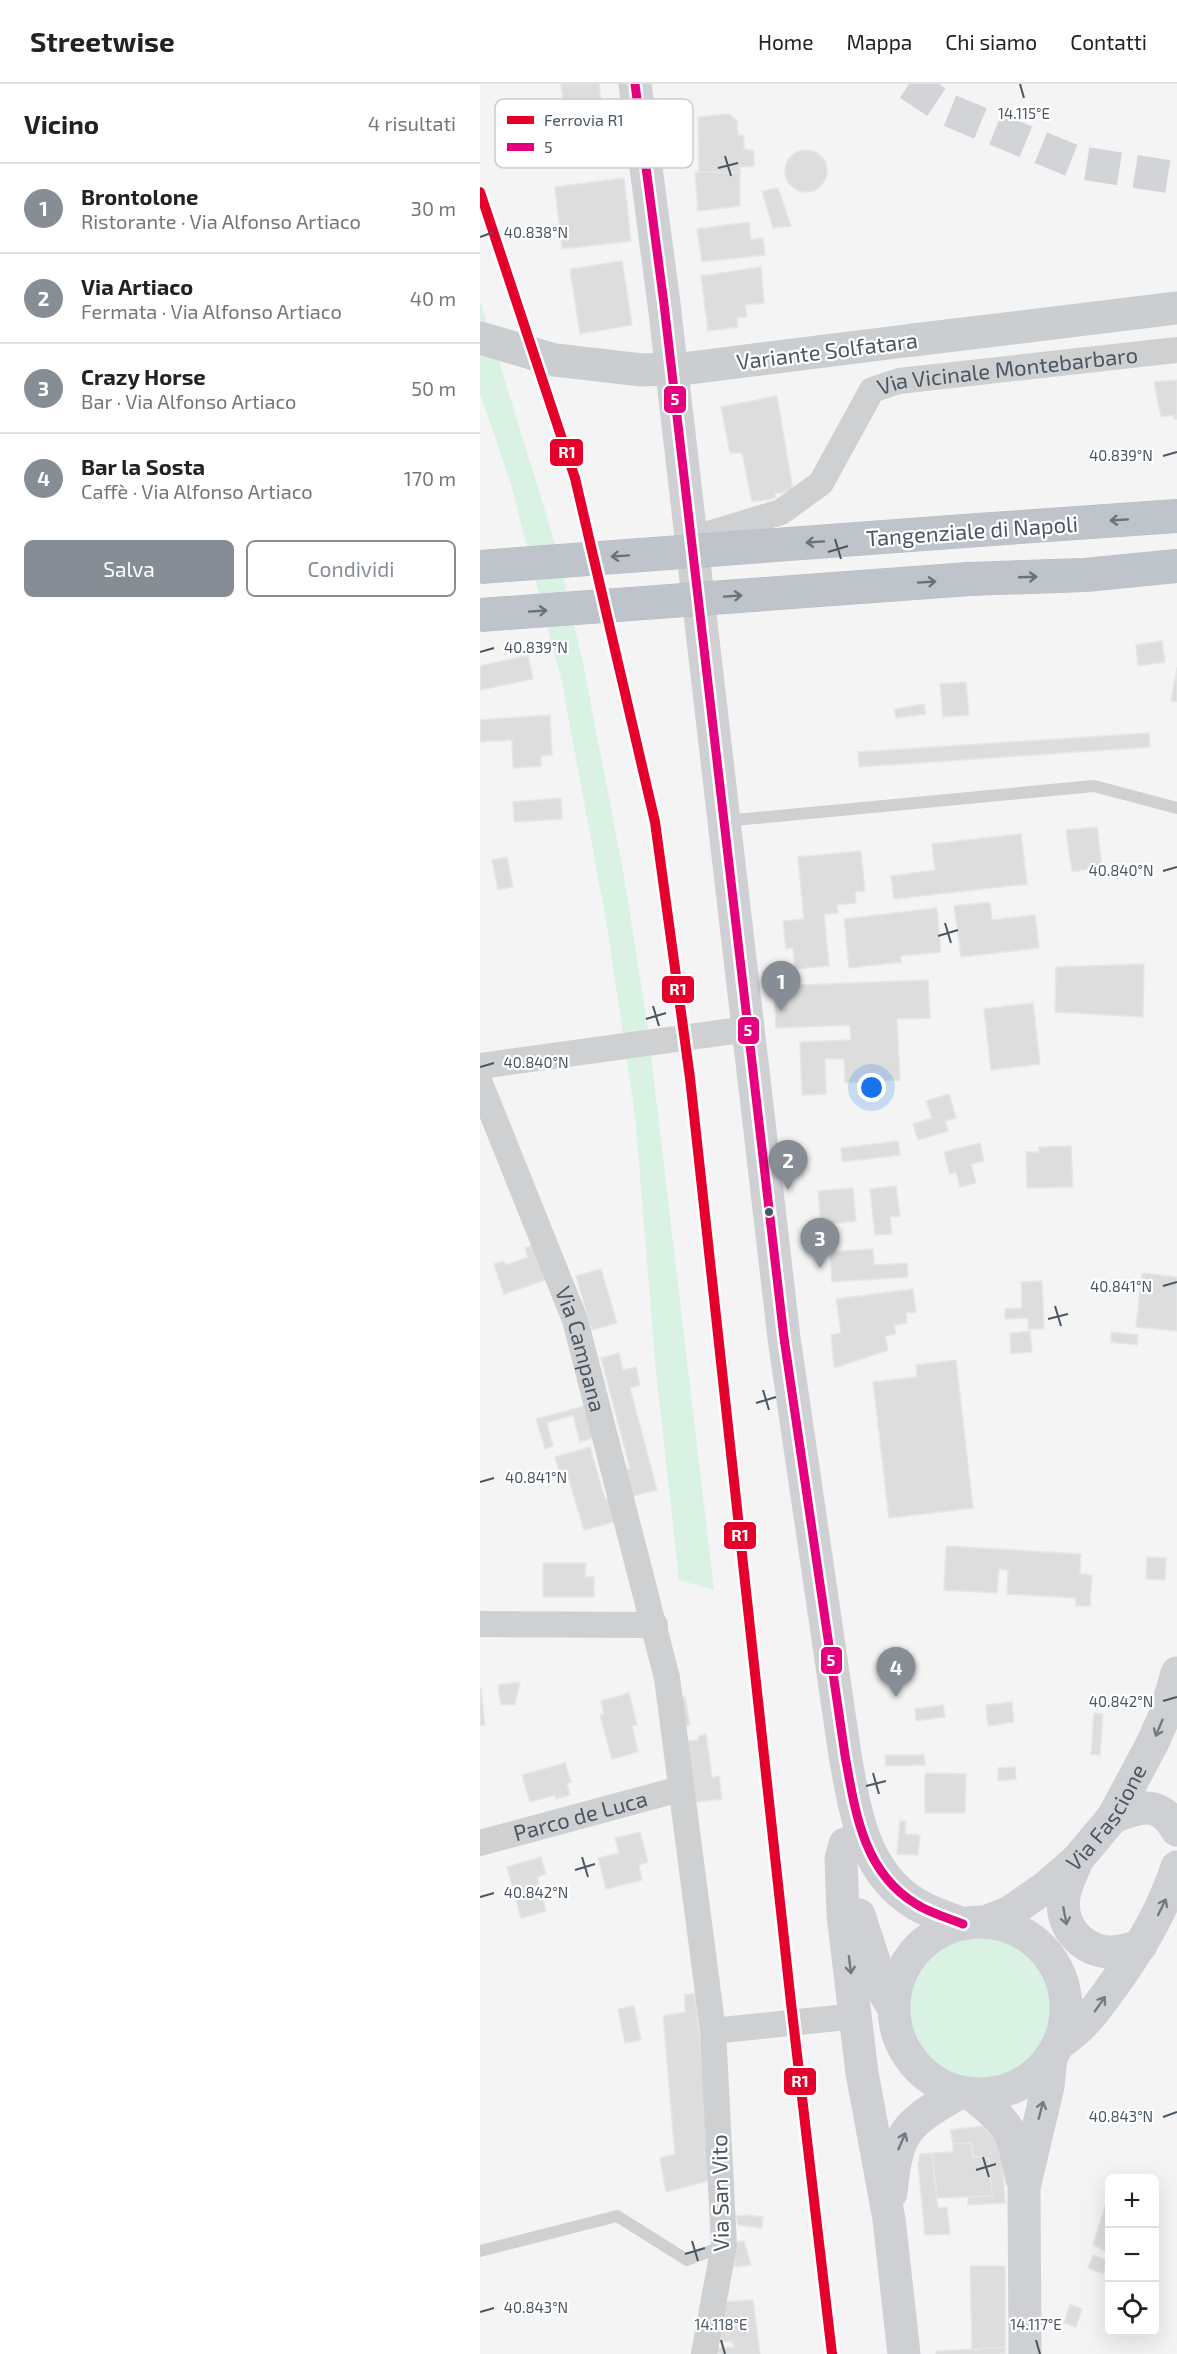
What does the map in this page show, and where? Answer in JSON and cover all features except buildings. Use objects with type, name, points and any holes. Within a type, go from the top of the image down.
[{"type":"highway","name":"Tangenziale di Napoli","points":[[480,567],[1177,516]]},
{"type":"highway","points":[[480,615],[969,579],[1085,575],[1177,566]]},
{"type":"main road","points":[[635,84],[637,99]]},
{"type":"main road","points":[[646,168],[692,539],[785,1349],[845,1755],[858,1818],[869,1851],[881,1875],[901,1894],[918,1905],[974,1923],[1005,1926],[1024,1935],[1041,1947],[1054,1964],[1062,1983],[1066,2003],[1065,2024],[1055,2050],[1024,2188]]},
{"type":"main road","name":"Variante Solfatara","points":[[480,338],[555,360],[642,370],[690,368],[1177,308]]},
{"type":"main road","name":"Via Fascione","points":[[974,1923],[1010,1912],[1028,1900],[1077,1860],[1113,1817],[1165,1715],[1177,1673]]},
{"type":"main road","points":[[845,1755],[845,1844],[860,1916],[881,1983],[894,2014],[899,2039],[909,2058],[941,2085],[966,2093],[990,2094],[1008,2090],[1039,2071],[1055,2050],[1088,2020],[1141,1945],[1167,1897],[1177,1867]]},
{"type":"main road","points":[[1113,1817],[1137,1808],[1158,1810],[1167,1816],[1177,1830]]},
{"type":"main road","points":[[845,1844],[841,1859],[841,1882],[856,2016],[868,2109],[889,2219],[904,2354]]},
{"type":"main road","points":[[1077,1860],[1064,1896],[1063,1911],[1067,1926],[1077,1939],[1092,1948],[1107,1952],[1124,1951],[1141,1945]]},
{"type":"main road","points":[[868,2109],[894,2014],[896,1989],[902,1970],[913,1954],[928,1940],[945,1930],[974,1923]]},
{"type":"main road","points":[[966,2093],[996,2115],[1007,2128],[1012,2138],[1024,2188],[1025,2354]]},
{"type":"main road","points":[[889,2219],[892,2178],[900,2142],[908,2127],[923,2115],[966,2093]]},
{"type":"street","name":"Via Vicinale Montebarbaro","points":[[692,539],[781,512],[821,483],[872,390],[899,381],[1177,350]]},
{"type":"street","points":[[480,1066],[748,1029]]},
{"type":"street","name":"Via Campana","points":[[480,1083],[575,1320],[667,1678],[680,1789]]},
{"type":"street","points":[[480,1624],[654,1626]]},
{"type":"street","name":"Parco de Luca","points":[[480,1843],[680,1789]]},
{"type":"street","name":"Via San Vito","points":[[680,1789],[713,2031],[724,2245],[704,2354]]},
{"type":"street","points":[[713,2031],[856,2016]]},
{"type":"lane","points":[[723,822],[1094,786],[1177,808]]},
{"type":"lane","points":[[480,2251],[617,2216],[687,2260],[724,2245]]},
{"type":"green space","points":[[480,300],[554,540],[583,663],[623,871],[647,1021],[714,1590],[679,1580],[656,1371],[635,1115],[606,920],[562,683],[510,481],[480,394]]},
{"type":"green space","points":[[981,1936],[1009,1941],[1032,1957],[1048,1980],[1053,2008],[1048,2036],[1032,2059],[1009,2075],[981,2080],[953,2075],[930,2059],[914,2036],[909,2008],[914,1980],[930,1957],[953,1941]]},
{"type":"tunnel","points":[[909,84],[948,110],[1076,162],[1177,178]]},
{"type":"rail line","name":"R1","points":[[480,192],[575,478],[655,822],[690,1078],[791,2003],[832,2354]]},
{"type":"transit line","name":"5","points":[[635,84],[637,99]]},
{"type":"transit line","name":"5","points":[[646,168],[664,304],[784,1338],[845,1755],[864,1838],[884,1875],[898,1891],[916,1904],[963,1924]]},
{"type":"place","name":"Brontolone","points":[[781,1011]]},
{"type":"place","name":"Via Artiaco","points":[[788,1190]]},
{"type":"place","name":"Crazy Horse","points":[[820,1268]]},
{"type":"place","name":"Bar la Sosta","points":[[896,1697]]}]
